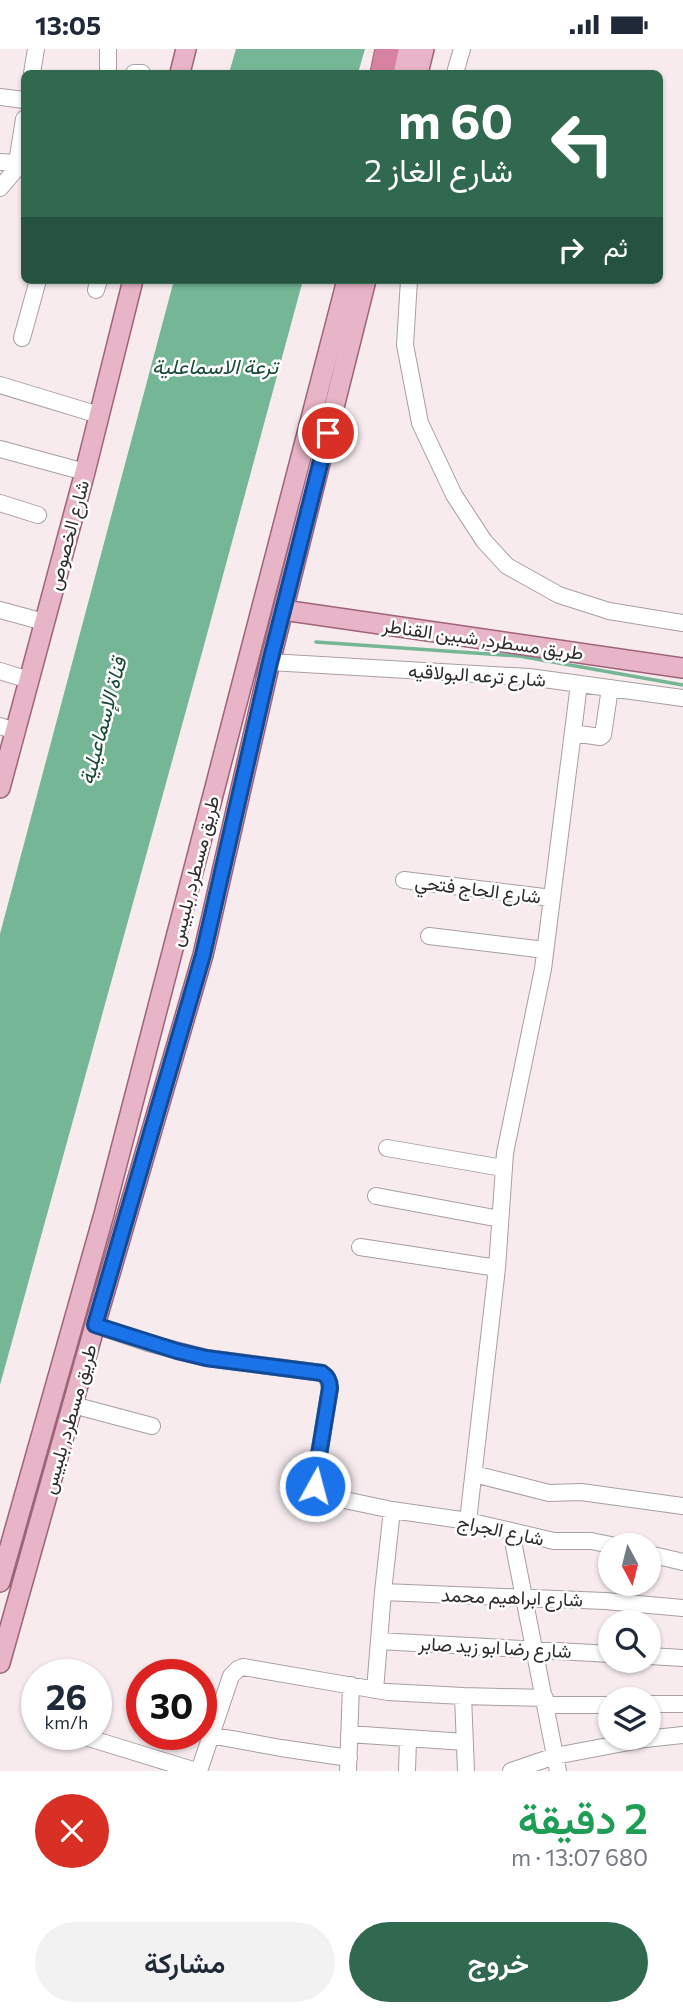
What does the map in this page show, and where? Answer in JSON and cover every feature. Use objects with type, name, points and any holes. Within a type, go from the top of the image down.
[{"type":"highway","points":[[383,70],[387,49]]},
{"type":"main road","points":[[181,70],[186,49]]},
{"type":"main road","points":[[402,70],[407,49]]},
{"type":"main road","points":[[419,70],[424,49]]},
{"type":"main road","name":"شارع الخصوص","points":[[2,777],[8,728],[29,680],[132,284]]},
{"type":"main road","name":"طريق مسطرد, بلبيس","points":[[0,1582],[104,1214],[347,284]]},
{"type":"main road","name":"طريق مسطرد, بلبيس","points":[[0,1663],[203,955],[270,662],[365,284]]},
{"type":"main road","name":"طريق مسطرد, شبين القناطر","points":[[283,610],[683,668]]},
{"type":"street","points":[[32,70],[36,49]]},
{"type":"street","points":[[107,70],[108,49]]},
{"type":"street","points":[[455,70],[462,49]]},
{"type":"street","points":[[0,97],[21,100]]},
{"type":"street","points":[[0,188],[19,164],[21,146]]},
{"type":"street","points":[[0,162],[19,164]]},
{"type":"street","points":[[22,338],[37,284]]},
{"type":"street","points":[[409,284],[405,345],[420,423],[454,495],[484,541],[507,566],[559,595],[609,611],[683,623]]},
{"type":"street","points":[[0,385],[99,415]]},
{"type":"street","points":[[0,449],[85,472]]},
{"type":"street","points":[[0,503],[38,515]]},
{"type":"street","points":[[0,610],[44,622]]},
{"type":"street","name":"شارع ترعه البولاقيه","points":[[270,662],[529,677],[683,698]]},
{"type":"street","points":[[0,671],[29,680]]},
{"type":"street","points":[[468,1521],[497,1268],[503,1168],[539,994],[579,684]]},
{"type":"street","points":[[573,733],[600,737],[603,735],[610,688]]},
{"type":"street","name":"شارع الحاج فتحي","points":[[404,880],[552,898]]},
{"type":"street","points":[[429,936],[545,950]]},
{"type":"street","points":[[387,1148],[503,1168]]},
{"type":"street","points":[[376,1196],[500,1219]]},
{"type":"street","points":[[360,1247],[497,1268]]},
{"type":"street","name":"شارع الجراج","points":[[95,1325],[206,1358],[322,1373],[330,1382],[330,1388],[315,1479],[317,1492],[321,1495],[392,1510],[468,1521],[554,1541],[598,1543]]},
{"type":"street","points":[[73,1405],[152,1426]]},
{"type":"street","points":[[474,1474],[554,1493],[581,1492],[683,1506]]},
{"type":"street","points":[[375,1690],[392,1510]]},
{"type":"street","points":[[511,1531],[556,1764]]},
{"type":"street","points":[[662,1557],[683,1562]]},
{"type":"street","name":"شارع ابراهيم محمد","points":[[383,1592],[605,1601],[683,1608]]},
{"type":"street","name":"شارع رضا ابو زيد صابر","points":[[379,1641],[598,1653]]},
{"type":"street","points":[[661,1657],[683,1658]]},
{"type":"street","points":[[217,1715],[231,1675],[238,1669],[248,1667],[375,1690],[598,1704]]},
{"type":"street","points":[[217,1736],[348,1764],[351,1685]]},
{"type":"street","points":[[463,1696],[466,1771]]},
{"type":"street","points":[[661,1704],[683,1704]]},
{"type":"street","points":[[349,1734],[465,1742]]},
{"type":"street","points":[[511,1771],[556,1764],[645,1738],[683,1735]]},
{"type":"street","points":[[407,1771],[408,1738]]},
{"type":"street","points":[[112,1745],[198,1771],[205,1750]]},
{"type":"water","points":[[236,49],[365,49],[359,70],[230,70]]},
{"type":"water","name":"ترعة الاسماعلية","points":[[173,284],[302,284],[0,1385],[0,934]]},
{"type":"waterway","points":[[316,642],[519,656],[683,685]]},
{"type":"route","points":[[315,1486],[330,1388],[330,1382],[322,1373],[206,1358],[148,1343],[95,1325],[203,955],[270,662],[328,433]]},
{"type":"water label","name":"قناة الإسماعيلية","points":[[103,721]]}]
